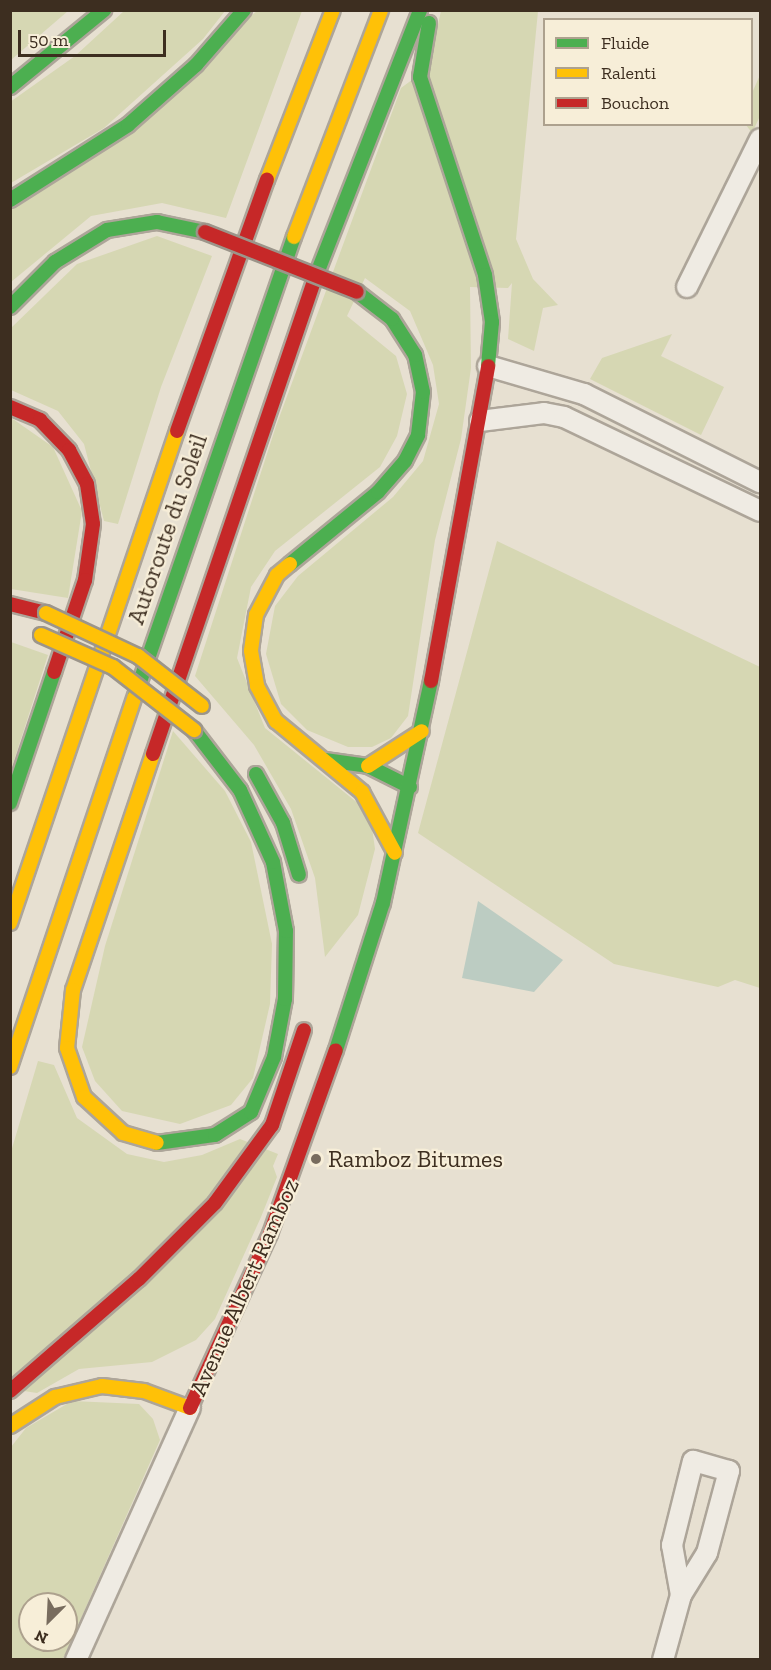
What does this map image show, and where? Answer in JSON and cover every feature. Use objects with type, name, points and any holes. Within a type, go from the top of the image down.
[{"type":"main road","points":[[73,38],[96,10]]},
{"type":"main road","points":[[10,87],[73,38],[104,10]]},
{"type":"main road","points":[[10,200],[128,125],[196,64],[244,10]]},
{"type":"main road","name":"Autoroute du Soleil","points":[[10,923],[222,298],[333,10]]},
{"type":"main road","name":"Autoroute du Soleil","points":[[10,1067],[260,324],[381,10]]},
{"type":"main road","points":[[22,630],[41,635],[113,667],[195,730],[240,790],[273,862],[284,913],[286,974],[280,1035],[255,1106],[227,1130],[177,1144],[123,1133],[96,1113],[77,1084],[66,1035],[73,990],[145,778],[298,322],[420,10]]},
{"type":"main road","name":"Avenue Albert Ramboz","points":[[190,1408],[302,1153],[383,903],[422,731],[480,421],[492,321],[485,275],[428,117],[420,77],[433,10]]},
{"type":"main road","points":[[10,307],[56,262],[107,230],[157,222],[205,232],[357,292],[392,319],[415,355],[423,392],[418,435],[405,461],[378,492],[277,575],[261,603],[251,638],[254,674],[267,708],[292,738],[325,760],[362,792],[395,853]]},
{"type":"main road","points":[[10,407],[39,420],[69,450],[87,484],[93,524],[83,586],[10,803]]},
{"type":"main road","points":[[10,604],[46,613],[138,656],[213,717]]},
{"type":"main road","points":[[368,766],[422,731]]},
{"type":"main road","points":[[325,760],[368,766],[410,786]]},
{"type":"main road","points":[[248,761],[283,824],[303,893]]},
{"type":"main road","points":[[362,792],[406,803]]},
{"type":"main road","points":[[10,1391],[165,1255],[237,1175],[285,1097],[305,1018]]},
{"type":"main road","points":[[10,1426],[55,1397],[102,1386],[144,1391],[190,1408]]},
{"type":"street","points":[[687,287],[760,139]]},
{"type":"street","points":[[488,366],[584,394],[760,482]]},
{"type":"street","points":[[480,421],[544,413],[564,417],[760,511]]},
{"type":"street","name":"Avenue Albert Ramboz","points":[[76,1659],[190,1408]]},
{"type":"street","points":[[663,1659],[681,1595],[707,1553],[729,1471],[693,1461],[672,1545],[681,1595]]},
{"type":"green space","points":[[11,10],[68,11],[11,60]]},
{"type":"green space","points":[[124,11],[225,11],[203,39],[104,128],[11,183],[10,102],[75,56]]},
{"type":"green space","points":[[257,11],[302,11],[226,218],[162,203],[91,216],[11,282],[11,209]]},
{"type":"green space","points":[[441,11],[538,11],[516,239],[533,279],[558,305],[543,308],[534,351],[508,339],[512,283],[508,288],[470,287],[471,368],[461,439],[435,540],[408,716],[391,738],[372,747],[348,747],[307,730],[281,704],[266,654],[275,606],[298,576],[393,497],[423,461],[439,404],[433,365],[410,311],[365,278],[347,316],[396,356],[407,394],[397,436],[380,467],[275,551],[251,587],[237,658],[265,728],[370,813],[375,849],[358,915],[325,957],[315,878],[291,809],[254,745],[195,676],[276,426],[401,88],[428,68]]},
{"type":"green space","points":[[760,75],[760,116],[752,133],[747,126],[753,126],[753,91]]},
{"type":"green space","points":[[157,236],[212,256],[161,387],[118,524],[104,521],[84,444],[58,411],[11,390],[11,328],[77,264]]},
{"type":"green space","points":[[672,334],[661,356],[724,387],[701,435],[590,379],[602,358]]},
{"type":"green space","points":[[10,417],[53,447],[82,511],[68,598],[11,589]]},
{"type":"green space","points":[[497,541],[760,667],[760,988],[735,980],[718,987],[614,964],[418,833]]},
{"type":"green space","points":[[11,642],[48,655],[11,770]]},
{"type":"green space","points":[[173,731],[225,791],[251,842],[272,944],[270,1004],[253,1078],[231,1105],[180,1124],[122,1111],[95,1081],[82,1047],[105,946]]},
{"type":"green space","points":[[38,1061],[54,1065],[77,1118],[127,1154],[164,1162],[202,1155],[240,1139],[278,1154],[273,1166],[277,1177],[261,1217],[215,1319],[196,1340],[152,1362],[79,1369],[37,1393],[11,1389],[10,1155]]},
{"type":"green space","points":[[72,1401],[139,1404],[153,1419],[160,1440],[78,1625],[78,1592],[18,1592],[18,1652],[66,1652],[63,1659],[11,1660],[11,1447],[26,1428]]},
{"type":"shaded area","points":[[478,901],[563,960],[534,992],[462,978]]},
{"type":"traffic: fast","points":[[10,87],[104,10]]},
{"type":"traffic: fast","points":[[10,200],[128,125],[196,65],[244,10]]},
{"type":"traffic: fast","points":[[314,281],[420,10]]},
{"type":"traffic: fast","points":[[429,23],[420,77],[485,275],[492,322],[488,366]]},
{"type":"traffic: fast","points":[[10,307],[55,262],[107,230],[157,222],[205,232]]},
{"type":"traffic: fast","points":[[135,696],[294,237]]},
{"type":"traffic: fast","points":[[290,564],[378,492],[405,461],[418,435],[423,392],[415,355],[392,319],[357,292]]},
{"type":"traffic: fast","points":[[10,803],[54,672]]},
{"type":"traffic: fast","points":[[336,1050],[383,903],[431,681]]},
{"type":"traffic: fast","points":[[157,1143],[215,1135],[251,1112],[274,1057],[285,999],[286,931],[273,862],[240,790],[194,730]]},
{"type":"traffic: fast","points":[[325,760],[368,766],[410,787]]},
{"type":"traffic: fast","points":[[256,774],[283,823],[299,875]]},
{"type":"traffic: slow","points":[[267,180],[333,10]]},
{"type":"traffic: slow","points":[[294,237],[381,10]]},
{"type":"traffic: slow","points":[[10,923],[177,431]]},
{"type":"traffic: slow","points":[[290,564],[277,575],[256,615],[251,651],[257,686],[276,721],[362,792],[395,853]]},
{"type":"traffic: slow","points":[[46,613],[138,656],[202,706]]},
{"type":"traffic: slow","points":[[41,635],[113,667],[194,730]]},
{"type":"traffic: slow","points":[[10,1067],[135,696]]},
{"type":"traffic: slow","points":[[368,766],[422,731]]},
{"type":"traffic: slow","points":[[153,754],[73,990],[67,1048],[84,1097],[123,1133],[157,1143]]},
{"type":"traffic: slow","points":[[10,1426],[55,1397],[102,1386],[144,1391],[190,1408]]},
{"type":"traffic: jam","points":[[177,431],[267,180]]},
{"type":"traffic: jam","points":[[205,232],[357,292]]},
{"type":"traffic: jam","points":[[153,754],[314,281]]},
{"type":"traffic: jam","points":[[431,681],[488,366]]},
{"type":"traffic: jam","points":[[10,407],[40,420],[69,450],[87,484],[93,524],[85,580],[54,672]]},
{"type":"traffic: jam","points":[[10,604],[46,613]]},
{"type":"traffic: jam","points":[[10,1391],[139,1279],[215,1203],[272,1125],[304,1030]]},
{"type":"traffic: jam","points":[[190,1408],[270,1234],[336,1050]]},
{"type":"place","name":"Ramboz Bitumes","points":[[316,1159]]}]
